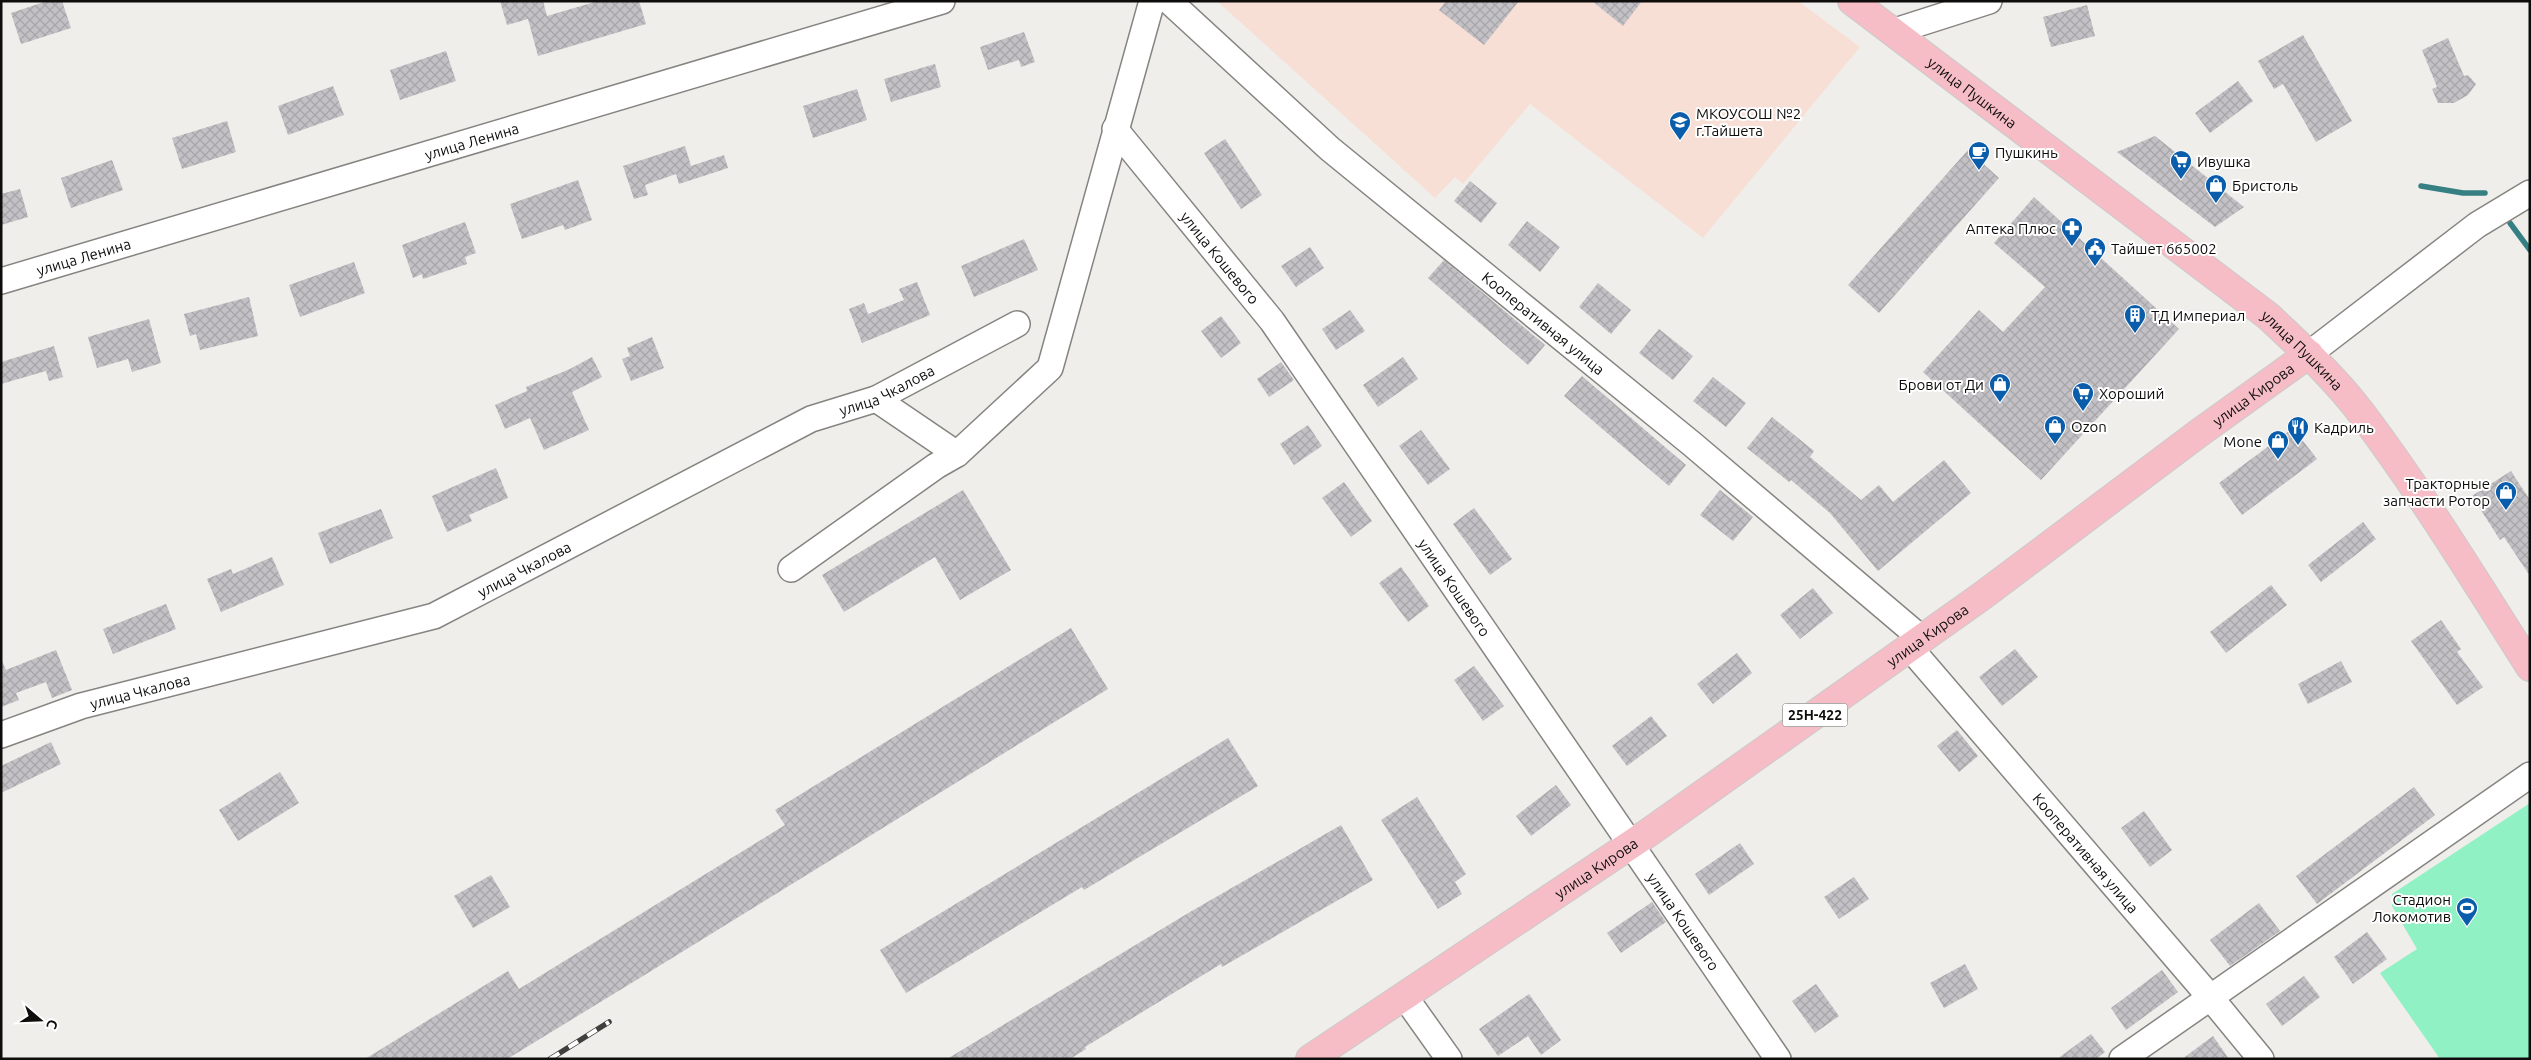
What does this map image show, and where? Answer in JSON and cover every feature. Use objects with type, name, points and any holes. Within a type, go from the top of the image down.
[{"type":"main road","name":"улица Пушкина","points":[[1852,1],[2261,311],[2309,354],[2362,414],[2452,545],[2530,667]]},
{"type":"main road","name":"улица Кирова","points":[[1310,1059],[1630,845],[1990,591],[2199,433],[2309,354]]},
{"type":"street","name":"улица Ленина","points":[[1,281],[942,1]]},
{"type":"street","points":[[791,569],[936,466],[957,454],[1050,368],[1152,1]]},
{"type":"street","name":"Кооперативная улица","points":[[1169,1],[1330,149],[1692,444],[1916,643],[2260,1059]]},
{"type":"street","points":[[1892,32],[1989,1]]},
{"type":"street","name":"улица Кошевого","points":[[1115,129],[1272,321],[1778,1059]]},
{"type":"street","name":"улица Кирова","points":[[2309,354],[2478,224],[2530,193]]},
{"type":"street","name":"улица Чкалова","points":[[1,736],[81,706],[434,616],[811,419],[876,399],[1018,324]]},
{"type":"street","points":[[876,399],[957,454]]},
{"type":"street","points":[[2122,1059],[2530,775]]},
{"type":"street","points":[[1405,997],[1450,1059]]},
{"type":"shaded area","name":"МКОУСОШ №2 г.Тайшета","points":[[1217,1],[1798,1],[1860,47],[1703,238],[1530,104],[1463,184],[1455,177],[1435,198]]},
{"type":"green space","name":"Стадион Локомотив","points":[[2530,803],[2530,1059],[2440,1059],[2380,973],[2417,949],[2392,906],[2392,894]]},
{"type":"building","points":[[47,1],[62,1],[71,28],[21,44],[11,13]]},
{"type":"building","points":[[500,1],[543,1],[547,16],[598,1],[639,1],[646,24],[538,56],[528,19],[507,25]]},
{"type":"building","points":[[1446,1],[1519,1],[1484,45],[1439,10]]},
{"type":"building","points":[[1592,1],[1642,1],[1623,26]]},
{"type":"building","points":[[2087,5],[2095,36],[2051,47],[2043,17]]},
{"type":"building","points":[[1024,32],[1035,62],[1021,67],[1019,60],[988,70],[980,47]]},
{"type":"building","points":[[2303,35],[2352,121],[2316,142],[2283,84],[2274,89],[2258,61]]},
{"type":"building","points":[[2448,38],[2464,76],[2468,75],[2476,84],[2468,95],[2454,103],[2438,103],[2432,89],[2437,87],[2422,50]]},
{"type":"building","points":[[446,51],[456,81],[400,100],[390,70]]},
{"type":"building","points":[[935,64],[941,87],[891,102],[884,79]]},
{"type":"building","points":[[2238,81],[2253,101],[2210,133],[2195,113]]},
{"type":"building","points":[[333,86],[344,115],[288,135],[278,106]]},
{"type":"building","points":[[857,89],[867,120],[813,138],[803,106]]},
{"type":"building","points":[[227,121],[236,152],[182,169],[172,138]]},
{"type":"building","name":"Ивушка","points":[[2155,136],[2244,207],[2215,227],[2117,152]]},
{"type":"building","points":[[1225,139],[1262,195],[1241,209],[1204,153]]},
{"type":"building","points":[[685,146],[691,166],[724,155],[728,168],[679,184],[676,174],[645,185],[648,195],[634,199],[623,166]]},
{"type":"building","points":[[1968,150],[1999,178],[1879,313],[1848,285]]},
{"type":"building","points":[[112,160],[123,190],[71,208],[61,178]]},
{"type":"building","points":[[578,180],[592,220],[565,230],[563,225],[522,239],[510,204]]},
{"type":"building","points":[[1470,181],[1497,203],[1481,223],[1454,201]]},
{"type":"building","points":[[20,189],[28,217],[1,225],[1,194]]},
{"type":"building","points":[[2034,197],[2179,329],[2041,480],[1923,372],[1979,310],[2003,332],[2045,287],[1994,243]]},
{"type":"building","points":[[1527,221],[1560,247],[1540,272],[1508,245]]},
{"type":"building","points":[[465,222],[476,253],[465,257],[467,264],[423,279],[422,274],[413,278],[402,245]]},
{"type":"building","points":[[1024,239],[1038,270],[974,297],[961,266]]},
{"type":"building","points":[[1310,247],[1324,268],[1296,287],[1281,266]]},
{"type":"building","points":[[1444,260],[1545,345],[1528,365],[1428,278]]},
{"type":"building","points":[[354,262],[365,293],[300,317],[289,285]]},
{"type":"building","points":[[917,282],[930,315],[862,343],[849,309],[864,303],[868,314],[904,300],[899,289]]},
{"type":"building","points":[[1598,283],[1631,310],[1611,334],[1579,307]]},
{"type":"building","points":[[249,297],[258,336],[200,350],[196,334],[190,336],[184,314]]},
{"type":"building","points":[[1350,310],[1365,331],[1336,350],[1322,329]]},
{"type":"building","points":[[1221,316],[1241,343],[1221,358],[1201,331]]},
{"type":"building","points":[[149,319],[161,363],[132,372],[128,359],[97,368],[88,337]]},
{"type":"building","points":[[1659,329],[1693,356],[1673,380],[1639,353]]},
{"type":"building","points":[[652,337],[664,368],[631,381],[622,359],[630,356],[627,348]]},
{"type":"building","points":[[54,346],[63,377],[49,381],[46,371],[1,384],[1,362]]},
{"type":"building","points":[[592,357],[602,377],[572,392],[589,430],[544,450],[530,418],[505,429],[495,405],[527,391],[526,387],[570,369]]},
{"type":"building","points":[[1403,357],[1418,379],[1378,407],[1363,385]]},
{"type":"building","points":[[1281,362],[1294,380],[1269,397],[1257,379]]},
{"type":"building","points":[[1582,376],[1686,465],[1669,486],[1564,396]]},
{"type":"building","points":[[1713,377],[1746,403],[1726,427],[1693,401]]},
{"type":"building","points":[[1772,417],[1814,451],[1810,457],[1861,500],[1879,485],[1893,502],[1944,460],[1971,493],[1878,571],[1830,513],[1791,480],[1789,482],[1747,448]]},
{"type":"building","points":[[1308,425],[1322,446],[1294,465],[1280,444]]},
{"type":"building","points":[[2293,428],[2317,459],[2242,515],[2219,483]]},
{"type":"building","points":[[1421,430],[1450,469],[1428,485],[1399,446]]},
{"type":"building","points":[[496,468],[508,498],[469,515],[472,521],[447,532],[432,496]]},
{"type":"building","name":"Тракторные запчасти Ротор","points":[[2511,471],[2530,500],[2530,576],[2504,537],[2500,540],[2472,496]]},
{"type":"building","points":[[1344,482],[1372,521],[1351,537],[1322,498]]},
{"type":"building","points":[[963,490],[1011,570],[960,600],[935,557],[844,612],[822,575]]},
{"type":"building","points":[[1720,490],[1753,517],[1733,541],[1700,515]]},
{"type":"building","points":[[1474,508],[1512,559],[1490,575],[1453,524]]},
{"type":"building","points":[[381,509],[393,538],[330,564],[318,533]]},
{"type":"building","points":[[2363,522],[2376,539],[2321,582],[2308,565]]},
{"type":"building","points":[[272,557],[284,585],[221,612],[207,579],[231,569],[233,574]]},
{"type":"building","points":[[1401,567],[1429,606],[1408,622],[1379,583]]},
{"type":"building","points":[[2271,585],[2287,605],[2226,653],[2210,632]]},
{"type":"building","points":[[1813,588],[1833,613],[1800,639],[1780,615]]},
{"type":"building","points":[[166,604],[176,629],[113,654],[103,629]]},
{"type":"building","points":[[2441,620],[2461,649],[2457,652],[2483,687],[2457,705],[2411,641]]},
{"type":"building","points":[[1071,628],[1108,689],[643,976],[507,1059],[365,1059],[508,971],[519,989],[785,825],[775,810]]},
{"type":"building","points":[[2015,649],[2038,677],[2002,706],[1979,677]]},
{"type":"building","points":[[56,650],[72,690],[52,698],[46,682],[16,693],[19,700],[1,707],[1,659],[6,670]]},
{"type":"building","points":[[1737,653],[1752,673],[1713,704],[1697,684]]},
{"type":"building","points":[[2341,661],[2352,682],[2308,704],[2298,684]]},
{"type":"building","points":[[1474,666],[1504,706],[1483,721],[1454,680]]},
{"type":"building","points":[[1651,716],[1667,736],[1627,766],[1612,746]]},
{"type":"building","points":[[1957,730],[1978,756],[1959,772],[1937,746]]},
{"type":"building","points":[[1228,738],[1258,786],[1084,890],[1082,887],[906,993],[880,950]]},
{"type":"building","points":[[51,742],[61,764],[1,793],[1,766]]},
{"type":"building","points":[[280,772],[299,803],[238,841],[219,810]]},
{"type":"building","points":[[1556,785],[1571,805],[1531,836],[1516,816]]},
{"type":"building","points":[[2414,787],[2435,815],[2317,904],[2296,876]]},
{"type":"building","points":[[1417,797],[1466,874],[1455,882],[1462,894],[1438,909],[1381,820]]},
{"type":"building","points":[[2144,811],[2172,850],[2150,867],[2121,828]]},
{"type":"building","points":[[1341,825],[1373,880],[1222,967],[1221,964],[1085,1047],[1086,1049],[1070,1059],[947,1059],[1190,912]]},
{"type":"building","points":[[1740,843],[1754,864],[1709,895],[1695,874]]},
{"type":"building","points":[[491,875],[510,907],[473,928],[454,896]]},
{"type":"building","points":[[1854,877],[1869,899],[1839,919],[1824,897]]},
{"type":"building","points":[[1652,902],[1666,922],[1621,953],[1607,933]]},
{"type":"building","points":[[2259,903],[2280,931],[2230,966],[2210,940]]},
{"type":"building","points":[[2367,932],[2387,959],[2353,984],[2334,957]]},
{"type":"building","points":[[1965,964],[1978,989],[1944,1008],[1930,983]]},
{"type":"building","points":[[2162,970],[2178,992],[2126,1030],[2111,1008]]},
{"type":"building","points":[[2304,976],[2320,997],[2282,1026],[2266,1004]]},
{"type":"building","points":[[1816,984],[1839,1016],[1815,1033],[1792,1001]]},
{"type":"building","points":[[1529,994],[1561,1040],[1541,1055],[1528,1036],[1498,1056],[1479,1029]]},
{"type":"building","points":[[2091,1034],[2105,1052],[2096,1059],[2057,1059]]},
{"type":"building","points":[[2213,1036],[2229,1059],[2182,1059]]},
{"type":"waterway","points":[[2421,186],[2463,193],[2485,193]]},
{"type":"waterway","points":[[2510,223],[2530,250]]},
{"type":"railway","points":[[550,1059],[609,1022]]},
{"type":"place","name":"МКОУСОШ №2 г.Тайшета","points":[[1680,141]]},
{"type":"place","name":"Пушкинь","points":[[1979,171]]},
{"type":"place","name":"Ивушка","points":[[2181,180]]},
{"type":"place","name":"Бристоль","points":[[2216,204]]},
{"type":"place","name":"Аптека Плюс","points":[[2072,247]]},
{"type":"place","name":"Тайшет 665002","points":[[2095,267]]},
{"type":"place","name":"ТД Империал","points":[[2135,334]]},
{"type":"place","name":"Брови от Ди","points":[[2000,403]]},
{"type":"place","name":"Хороший","points":[[2083,412]]},
{"type":"place","name":"Ozon","points":[[2055,445]]},
{"type":"place","name":"Кадриль","points":[[2298,446]]},
{"type":"place","name":"Mone","points":[[2278,460]]},
{"type":"place","name":"Тракторные запчасти Ротор","points":[[2506,511]]},
{"type":"place","name":"Стадион Локомотив","points":[[2467,927]]}]
